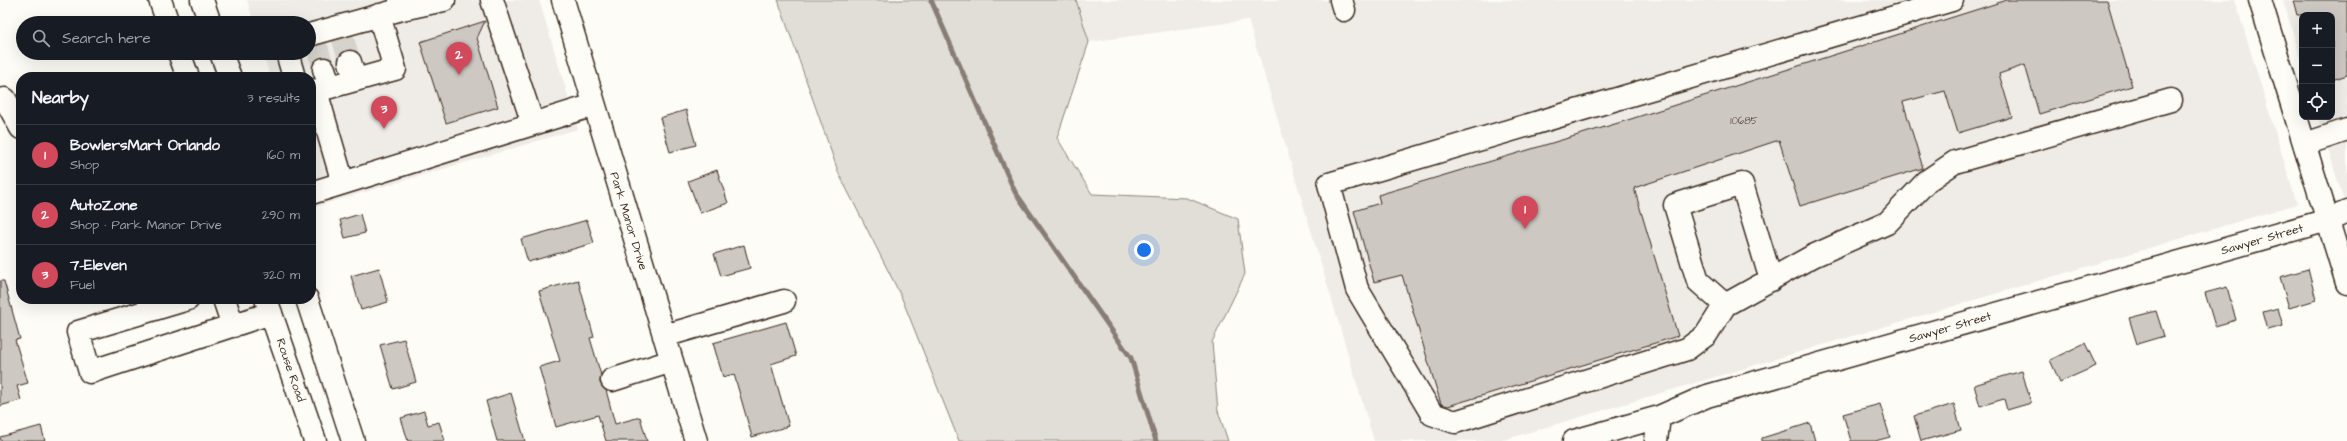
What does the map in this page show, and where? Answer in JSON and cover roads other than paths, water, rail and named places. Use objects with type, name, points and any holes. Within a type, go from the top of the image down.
[{"type":"street","points":[[160,0],[166,16]]},
{"type":"street","points":[[202,0],[208,16]]},
{"type":"street","points":[[316,36],[341,31],[401,5],[444,0]]},
{"type":"street","points":[[492,0],[533,124]]},
{"type":"street","name":"Park Manor Drive","points":[[563,0],[696,441]]},
{"type":"street","points":[[1952,0],[1329,184],[1357,289],[1432,414],[1455,422],[1687,349],[1706,335],[1725,305],[1813,256],[1887,223],[1927,182],[1955,162],[2171,100]]},
{"type":"street","points":[[2260,0],[2305,144],[2338,216],[2347,283]]},
{"type":"street","points":[[343,183],[320,84],[353,71],[395,69],[379,15]]},
{"type":"street","points":[[182,60],[186,72]]},
{"type":"street","points":[[224,60],[228,72]]},
{"type":"street","points":[[289,60],[293,72]]},
{"type":"street","points":[[0,100],[5,99],[16,119]]},
{"type":"street","points":[[316,191],[594,105]]},
{"type":"street","points":[[2305,144],[2347,130]]},
{"type":"street","points":[[1725,305],[1698,281],[1675,204],[1742,184],[1771,280]]},
{"type":"street","name":"Sawyer Street","points":[[1574,441],[1659,417],[1707,396],[2338,216]]},
{"type":"street","points":[[664,336],[784,301]]},
{"type":"street","points":[[171,304],[78,332],[90,372],[233,326],[268,306]]},
{"type":"street","points":[[226,304],[233,326]]},
{"type":"street","points":[[309,304],[353,441]]},
{"type":"street","name":"Rouse Road","points":[[268,306],[315,441]]},
{"type":"street","points":[[612,380],[672,361]]},
{"type":"street","points":[[1656,441],[1659,417]]},
{"type":"waterway","points":[[931,0],[1015,192],[1131,358],[1156,441]]},
{"type":"tunnel","points":[[342,36],[350,62]]},
{"type":"tunnel","points":[[316,44],[324,69]]},
{"type":"place","name":"AutoZone","points":[[459,75]]},
{"type":"place","name":"7-Eleven","points":[[384,129]]},
{"type":"place","name":"BowlersMart Orlando","points":[[1525,229]]}]
